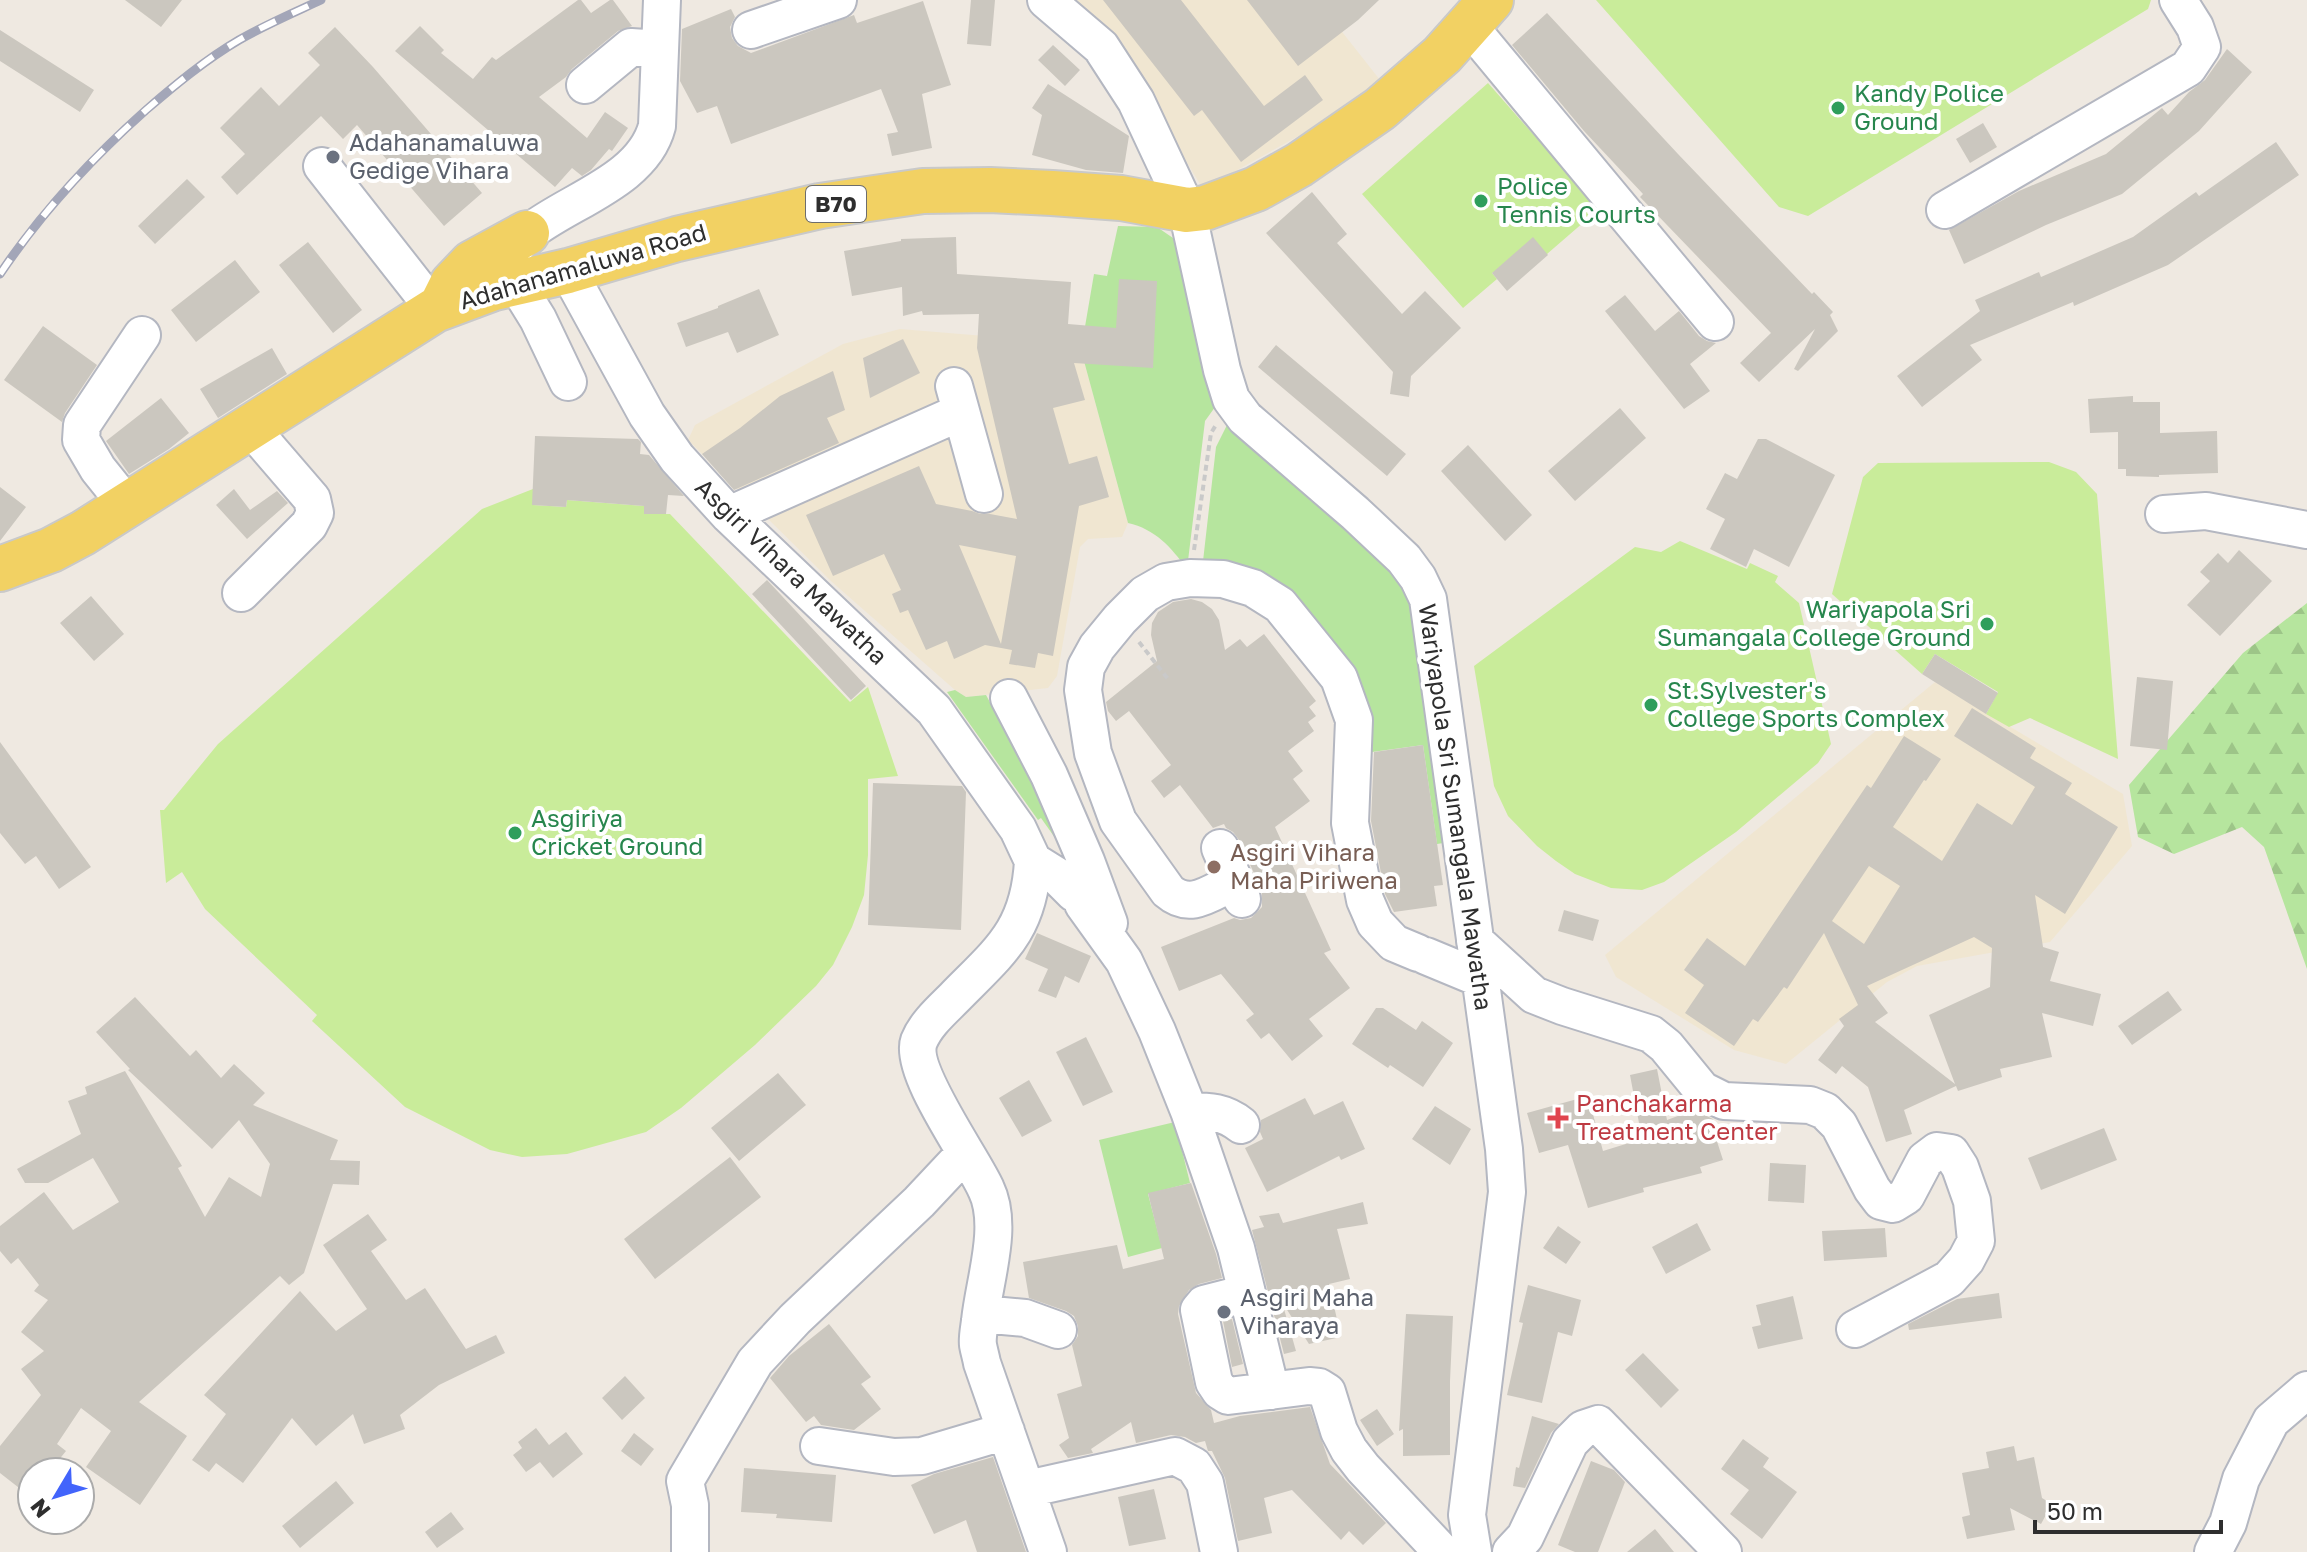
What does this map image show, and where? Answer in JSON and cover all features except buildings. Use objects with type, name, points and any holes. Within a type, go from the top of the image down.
[{"type":"main road","name":"B70","points":[[1187,210],[1226,202],[1299,165],[1380,109],[1442,55],[1480,13]]},
{"type":"main road","name":"Adahanamaluwa Road","points":[[0,569],[51,550],[83,533],[438,309],[504,285],[568,271],[743,222],[820,206],[923,191],[1052,193],[1121,198],[1187,210]]},
{"type":"main road","points":[[438,309],[452,284],[472,263],[527,233]]},
{"type":"street","points":[[568,382],[538,319],[504,285],[508,257],[527,233],[562,209],[603,187],[639,159],[650,145],[657,126],[662,0]]},
{"type":"street","points":[[751,30],[838,0]]},
{"type":"street","name":"Wariyapola Sri Sumangala Mawatha","points":[[1046,0],[1101,47],[1136,101],[1187,210],[1231,399],[1245,418],[1404,559],[1428,599],[1504,1149],[1507,1192],[1467,1515],[1473,1552]]},
{"type":"street","points":[[1945,210],[2188,68],[2202,47],[2195,27],[2178,0]]},
{"type":"street","points":[[1480,13],[1715,322]]},
{"type":"street","points":[[585,85],[631,47],[660,49]]},
{"type":"street","points":[[322,166],[438,309]]},
{"type":"street","name":"Asgiri Vihara Mawatha","points":[[568,271],[647,415],[677,458],[729,515],[934,710],[1018,829],[1033,861]]},
{"type":"street","points":[[127,505],[98,469],[81,440],[82,425],[142,335]]},
{"type":"street","points":[[729,515],[958,399],[984,494]]},
{"type":"street","points":[[241,593],[309,525],[315,513],[312,499],[250,427]]},
{"type":"street","points":[[2164,514],[2206,511],[2307,530]]},
{"type":"street","points":[[1220,848],[1238,890],[1192,901],[1179,899],[1168,891],[1118,821],[1093,753],[1083,690],[1086,667],[1097,647],[1120,619],[1145,594],[1166,582],[1190,578],[1223,579],[1253,588],[1280,605],[1339,678],[1354,720],[1350,823],[1365,900],[1375,923],[1394,943],[1479,978]]},
{"type":"street","points":[[1009,698],[1049,775],[1086,861],[1110,925],[1104,934]]},
{"type":"street","points":[[1048,1552],[978,1344],[994,1210],[986,1188],[921,1069],[918,1044],[930,1023],[1005,946],[1024,913],[1032,888],[1033,861],[1057,876],[1078,899],[1124,961],[1144,1003],[1189,1111],[1236,1248],[1271,1391]]},
{"type":"street","points":[[1475,941],[1534,995],[1651,1034],[1666,1046],[1702,1090],[1724,1101],[1810,1105],[1825,1111],[1839,1125],[1881,1201],[1893,1204],[1906,1196],[1925,1160],[1937,1151],[1951,1153],[1960,1167],[1972,1201],[1976,1241],[1966,1260],[1949,1279],[1855,1329]]},
{"type":"street","points":[[1189,1111],[1210,1111],[1230,1117],[1241,1125]]},
{"type":"street","points":[[690,1552],[690,1505],[685,1481],[755,1362],[965,1153]]},
{"type":"street","points":[[1247,1293],[1204,1304],[1199,1310],[1214,1382],[1220,1391],[1228,1396],[1309,1386],[1327,1392],[1339,1431],[1349,1450],[1442,1552]]},
{"type":"street","points":[[981,1314],[1025,1318],[1058,1330]]},
{"type":"street","points":[[2213,1552],[2228,1523],[2241,1479],[2271,1421],[2307,1390]]},
{"type":"street","points":[[1511,1552],[1525,1537],[1570,1442],[1583,1429],[1598,1424],[1723,1552]]},
{"type":"street","points":[[819,1446],[894,1457],[922,1456],[1006,1431]]},
{"type":"street","points":[[1027,1489],[1175,1456],[1194,1466],[1205,1483],[1219,1552]]},
{"type":"path","points":[[1190,578],[1211,433],[1231,399]]},
{"type":"path","points":[[1120,619],[1168,679]]},
{"type":"shaded area","points":[[1064,0],[1317,0],[1380,80],[1329,119],[1203,189],[1114,42]]},
{"type":"shaded area","points":[[900,329],[1069,343],[1081,350],[1128,523],[1122,537],[1088,539],[1080,547],[1057,676],[1048,688],[966,697],[955,690],[832,582],[688,440],[695,425],[843,344]]},
{"type":"shaded area","points":[[1935,682],[2123,794],[2132,846],[2050,942],[1917,966],[1887,982],[1786,1064],[1734,1050],[1616,977],[1605,955]]},
{"type":"green space","name":"Kandy Police Ground","points":[[1596,0],[2151,0],[2148,9],[1808,216],[1779,207]]},
{"type":"green space","name":"Police Tennis Courts","points":[[1488,83],[1599,209],[1547,254],[1492,273],[1497,279],[1463,308],[1362,194]]},
{"type":"green space","points":[[1118,226],[1157,227],[1173,238],[1189,260],[1223,396],[1205,421],[1187,569],[1162,540],[1128,523],[1081,350],[1094,274],[1107,276]]},
{"type":"green space","points":[[1232,415],[1373,539],[1417,597],[1456,841],[1437,844],[1423,745],[1372,752],[1349,670],[1202,570],[1216,447]]},
{"type":"green space","name":"Wariyapola Sri Sumangala College Ground","points":[[2049,462],[2076,472],[2097,494],[2118,759],[2030,718],[2009,727],[1986,714],[1998,692],[1935,654],[1922,674],[1832,594],[1863,477],[1878,463]]},
{"type":"green space","name":"Asgiriya Cricket Ground","points":[[533,489],[533,505],[566,507],[567,500],[644,506],[645,514],[670,514],[850,702],[868,687],[898,776],[868,779],[868,855],[864,895],[833,965],[816,986],[755,1045],[681,1108],[646,1132],[567,1154],[522,1157],[490,1150],[405,1107],[312,1021],[317,1015],[205,909],[182,872],[166,883],[160,810],[164,810],[218,744],[482,509]]},
{"type":"green space","name":"St.Sylvester's College Sports Complex","points":[[1680,541],[1747,569],[1750,563],[1778,576],[1775,582],[1799,603],[1831,744],[1818,763],[1736,832],[1664,882],[1642,890],[1611,888],[1575,874],[1556,861],[1508,816],[1494,786],[1474,666],[1635,547],[1661,552]]},
{"type":"green space","points":[[2307,603],[2307,969],[2264,847],[2242,827],[2174,854],[2138,837],[2129,785],[2243,653]]},
{"type":"green space","points":[[955,690],[966,697],[986,695],[1069,849],[1065,852],[1041,818],[1038,820],[947,692]]},
{"type":"green space","points":[[1175,1122],[1190,1183],[1148,1194],[1162,1248],[1128,1257],[1099,1140]]},
{"type":"railway","points":[[0,274],[68,188],[157,101],[202,64],[239,40],[321,0]]},
{"type":"place","name":"Kandy Police Ground","points":[[1838,108]]},
{"type":"place","name":"Adahanamaluwa Gedige Vihara","points":[[333,157]]},
{"type":"place","name":"Police Tennis Courts","points":[[1481,201]]},
{"type":"place","name":"Wariyapola Sri Sumangala College Ground","points":[[1987,624]]},
{"type":"place","name":"St.Sylvester's College Sports Complex","points":[[1651,705]]},
{"type":"place","name":"Asgiriya Cricket Ground","points":[[515,833]]},
{"type":"place","name":"Asgiri Vihara Maha Piriwena","points":[[1214,867]]},
{"type":"place","name":"Panchakarma Treatment Center","points":[[1558,1118]]},
{"type":"place","name":"Asgiri Maha Viharaya","points":[[1224,1312]]}]
